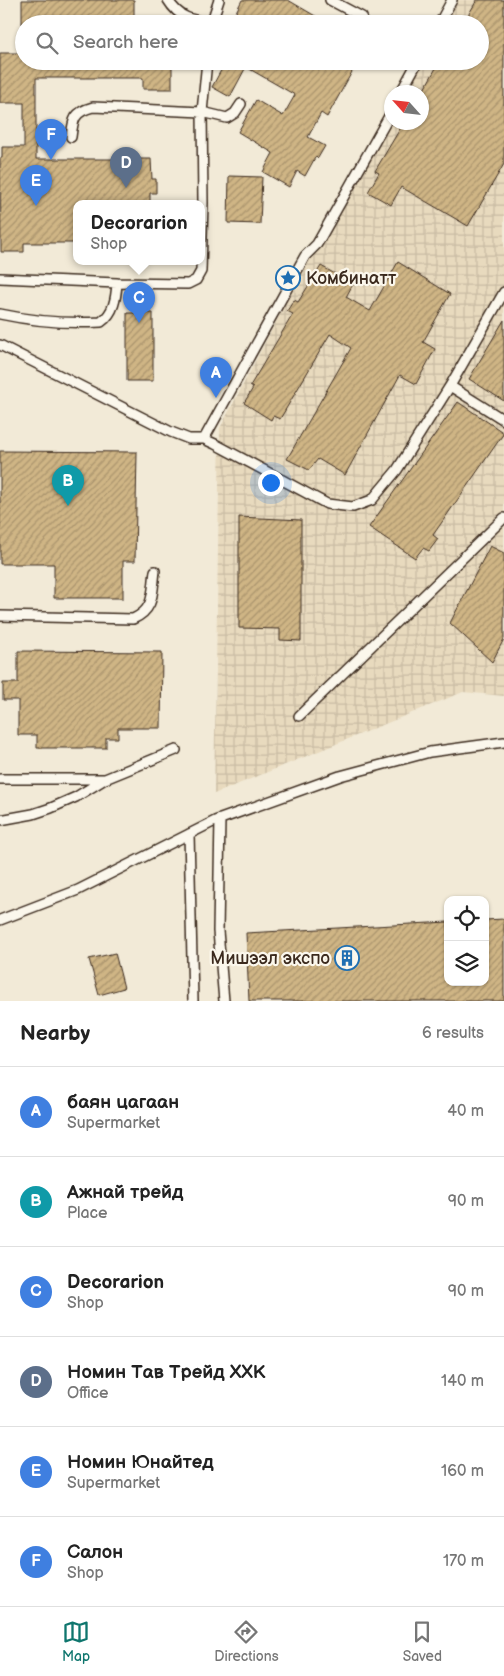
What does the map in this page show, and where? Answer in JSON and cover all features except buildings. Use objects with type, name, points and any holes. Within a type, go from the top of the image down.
[{"type":"lane","points":[[168,0],[174,10],[182,15]]},
{"type":"lane","points":[[214,15],[219,0]]},
{"type":"lane","points":[[330,0],[358,15]]},
{"type":"lane","points":[[444,15],[452,0]]},
{"type":"lane","points":[[204,200],[202,112],[206,70]]},
{"type":"lane","points":[[405,85],[413,70]]},
{"type":"lane","points":[[71,137],[72,124],[76,116],[82,110],[93,107],[202,112],[227,118],[236,113],[241,104]]},
{"type":"lane","points":[[204,440],[305,256],[318,244],[384,125]]},
{"type":"lane","points":[[0,278],[188,284],[196,280],[201,271],[201,265]]},
{"type":"lane","points":[[0,314],[43,321],[101,322],[107,318],[113,308],[116,297],[116,283]]},
{"type":"lane","points":[[0,345],[172,432],[189,439],[204,440],[215,444],[327,504],[353,507],[372,500],[397,470],[450,386],[504,292]]},
{"type":"lane","points":[[450,386],[504,420]]},
{"type":"lane","points":[[299,716],[504,518]]},
{"type":"lane","points":[[0,616],[133,619],[142,615],[152,601],[155,571]]},
{"type":"lane","points":[[0,920],[78,890],[220,820],[340,776],[430,752],[504,742]]},
{"type":"lane","points":[[0,820],[33,814],[51,808],[76,797],[104,779],[176,750]]},
{"type":"lane","points":[[0,779],[104,779]]},
{"type":"lane","points":[[220,820],[218,931],[224,1001]]},
{"type":"lane","points":[[189,834],[193,1001]]},
{"type":"shaded area","points":[[447,0],[504,0],[504,696],[463,692],[214,794],[220,428],[384,118],[384,130],[429,130],[429,85],[402,85],[410,70],[489,70],[489,15],[440,15]]},
{"type":"place","name":"Салон","points":[[51,160]]},
{"type":"place","name":"Номин Тав Трейд ХХК","points":[[126,188]]},
{"type":"place","name":"Номин Юнайтед","points":[[36,206]]},
{"type":"place","name":"Комбинатт","points":[[288,278]]},
{"type":"place","name":"Decorarion","points":[[139,323]]},
{"type":"place","name":"баян цагаан","points":[[216,398]]},
{"type":"place","name":"Ажнай трейд","points":[[68,506]]},
{"type":"place","name":"Мишээл экспо","points":[[347,958]]}]
